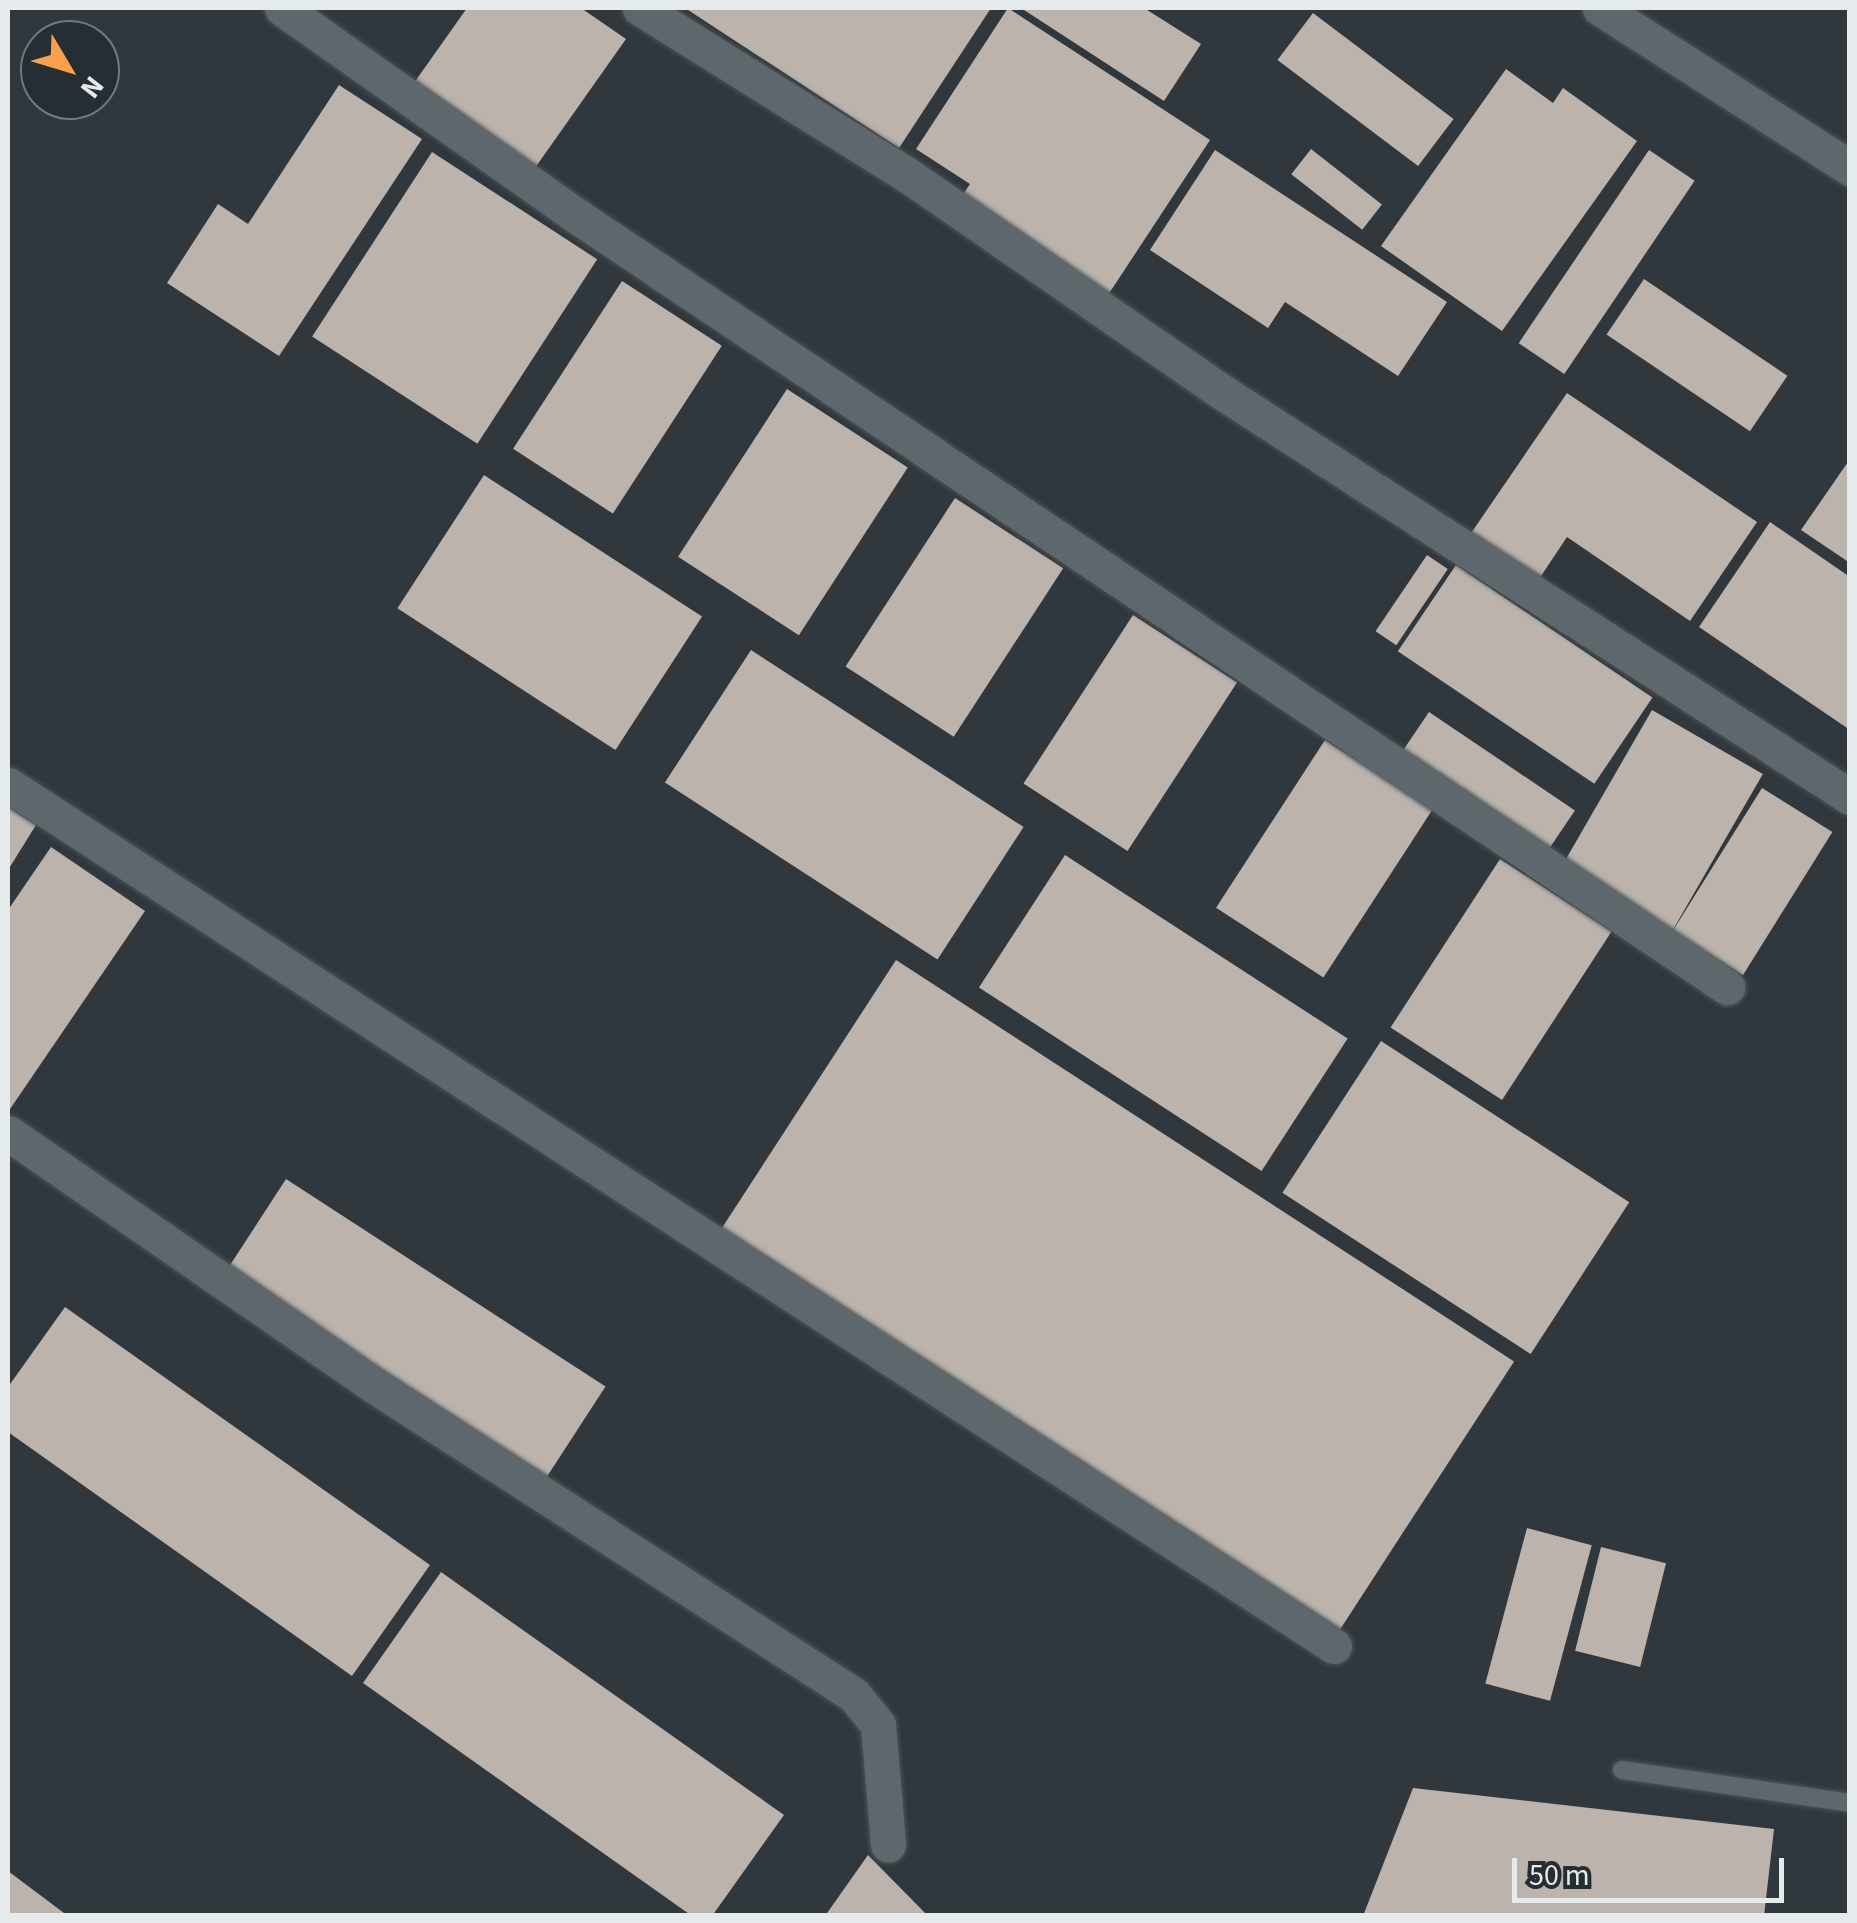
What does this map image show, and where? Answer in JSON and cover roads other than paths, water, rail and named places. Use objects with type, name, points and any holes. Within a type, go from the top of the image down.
[{"type":"street","points":[[282,8],[577,216],[1727,987]]},
{"type":"street","points":[[640,8],[906,174],[1222,392],[1850,797]]},
{"type":"street","points":[[1600,8],[1850,168]]},
{"type":"street","points":[[8,785],[1334,1646]]},
{"type":"street","points":[[8,1133],[366,1381],[854,1695],[878,1725],[888,1844]]},
{"type":"lane","points":[[1622,1770],[1850,1803]]}]
